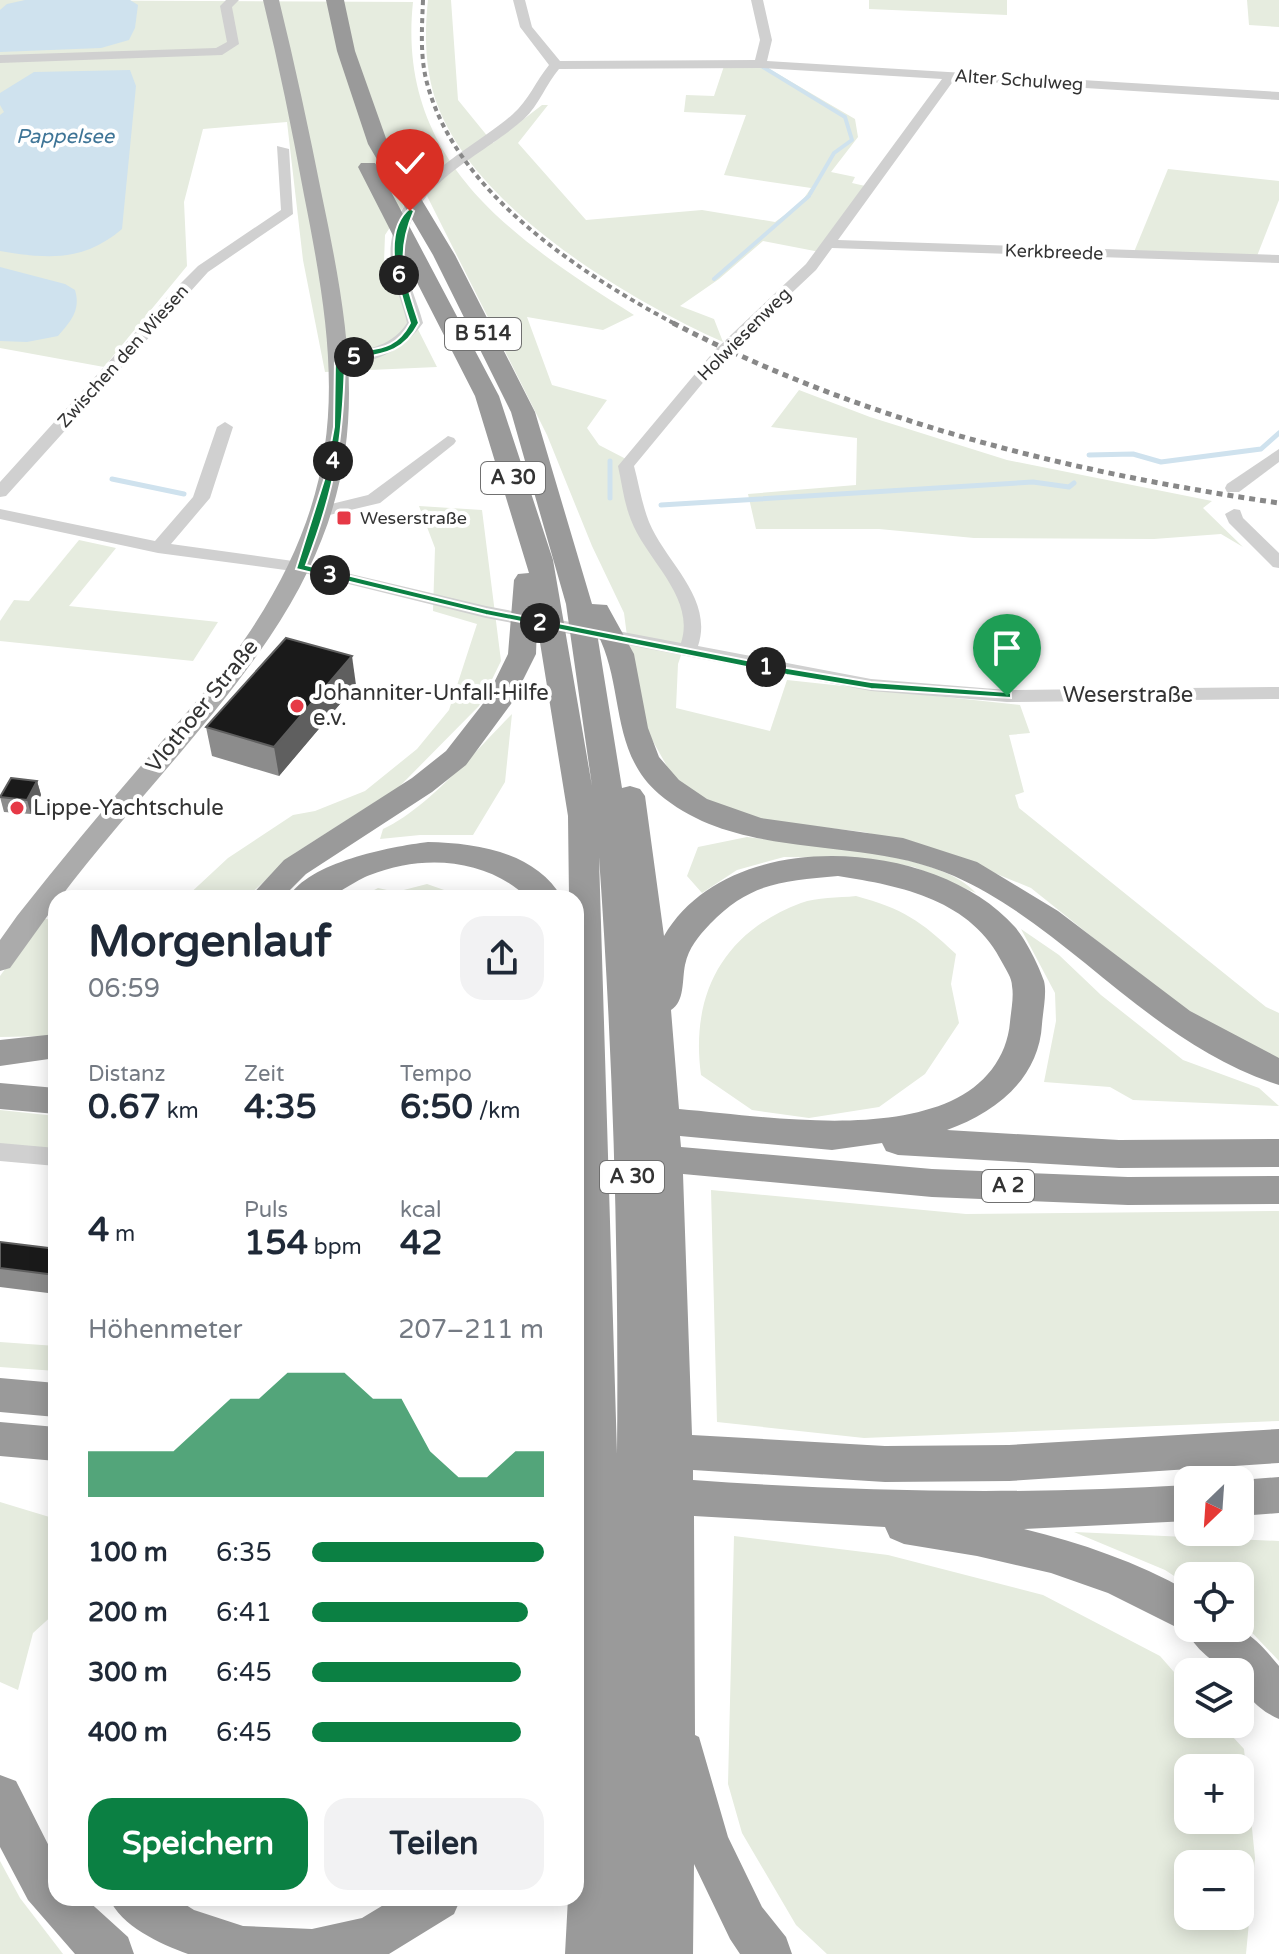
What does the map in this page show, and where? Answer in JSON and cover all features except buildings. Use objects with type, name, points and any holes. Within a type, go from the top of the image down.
[{"type":"highway","points":[[318,0],[325,52]]},
{"type":"highway","name":"B 514","points":[[335,0],[346,51],[378,144],[444,255],[523,412]]},
{"type":"highway","name":"B 514","points":[[358,148],[487,396]]},
{"type":"highway","points":[[487,396],[490,444],[527,580],[568,850],[570,890]]},
{"type":"highway","name":"A 30","points":[[487,396],[540,560],[583,816],[602,1668],[588,1954]]},
{"type":"highway","points":[[523,412],[553,455],[582,542],[598,611],[631,801],[660,1039],[672,1336],[675,1572],[670,1954]]},
{"type":"highway","name":"A 30","points":[[523,412],[579,604],[610,805],[628,1032],[637,1332],[635,1738],[629,1954]]},
{"type":"highway","points":[[272,890],[295,867],[422,785],[456,758],[497,704],[522,654],[527,580]]},
{"type":"highway","points":[[598,611],[622,658],[635,741],[649,767],[670,788],[702,810],[745,824],[899,847],[936,857],[976,874],[1042,914],[1149,1000],[1192,1029],[1279,1072]]},
{"type":"highway","points":[[314,890],[354,866],[395,854],[437,852],[479,857],[518,873],[538,890]]},
{"type":"highway","points":[[660,1039],[667,973],[678,939],[705,905],[736,885],[775,872],[822,864],[849,865],[875,867],[924,880],[966,902],[995,927],[1012,949],[1020,960],[1029,987],[1032,1010],[1015,1067],[992,1094],[966,1110],[937,1122],[875,1131],[813,1134]]},
{"type":"highway","points":[[0,1053],[48,1047]]},
{"type":"highway","points":[[0,1060],[48,1063]]},
{"type":"highway","points":[[0,1096],[48,1100]]},
{"type":"highway","points":[[584,1113],[734,1128],[1119,1154],[1279,1153]]},
{"type":"highway","name":"A 2","points":[[584,1152],[932,1183],[1128,1191],[1279,1190]]},
{"type":"highway","points":[[0,1395],[48,1399]]},
{"type":"highway","points":[[0,1439],[48,1443]]},
{"type":"highway","points":[[584,1444],[769,1459],[885,1464],[1009,1463],[1279,1446]]},
{"type":"highway","points":[[584,1490],[774,1506],[941,1531],[1011,1545],[1103,1571],[1174,1606]]},
{"type":"highway","points":[[1254,1497],[1279,1495]]},
{"type":"highway","points":[[774,1506],[969,1510],[1174,1503]]},
{"type":"highway","points":[[675,1572],[683,1748],[707,1842],[746,1923],[769,1954]]},
{"type":"highway","points":[[1225,1642],[1246,1659],[1279,1698]]},
{"type":"highway","points":[[0,1797],[33,1868],[48,1892]]},
{"type":"highway","points":[[59,1906],[78,1927],[111,1954]]},
{"type":"highway","points":[[145,1906],[183,1929],[243,1949],[312,1952],[370,1939],[425,1906]]},
{"type":"highway","points":[[575,1906],[577,1954]]},
{"type":"main road","name":"Vlothoer Straße","points":[[51,890],[234,670],[270,619],[296,574],[321,512],[338,427],[340,359],[320,228],[271,0]]},
{"type":"main road","name":"Vlothoer Straße","points":[[0,961],[48,894]]},
{"type":"street","points":[[0,59],[218,52],[233,44],[226,6],[233,0]]},
{"type":"street","points":[[340,359],[392,348],[406,338],[415,323],[399,275],[398,257],[401,231],[415,202],[434,177],[523,113],[556,65],[529,32],[519,10],[519,0]]},
{"type":"street","points":[[757,0],[766,40],[760,64]]},
{"type":"street","name":"Alter Schulweg","points":[[556,65],[760,64],[1279,96]]},
{"type":"street","name":"Holwiesenweg","points":[[687,652],[693,631],[691,607],[641,523],[626,466],[720,353],[811,267],[951,75]]},
{"type":"street","name":"Zwischen den Wiesen","points":[[0,492],[203,269],[288,211],[282,149]]},
{"type":"street","name":"Kerkbreede","points":[[830,244],[1279,259]]},
{"type":"street","points":[[158,548],[201,498],[225,427]]},
{"type":"street","points":[[321,512],[374,499],[448,441]]},
{"type":"street","points":[[1233,488],[1279,454]]},
{"type":"street","name":"Weserstraße","points":[[0,514],[687,652],[871,685],[1007,696],[1279,693]]},
{"type":"street","points":[[1234,514],[1235,519],[1279,563]]},
{"type":"street","points":[[0,1152],[48,1156]]},
{"type":"shaded area","points":[[0,0],[413,2],[413,58],[424,108],[444,152],[472,190],[507,225],[547,257],[634,315],[603,330],[527,317],[552,385],[607,400],[587,428],[599,445],[626,459],[625,466],[683,604],[690,629],[678,664],[676,708],[770,731],[787,680],[1020,705],[1030,733],[1009,735],[1024,792],[1015,795],[1019,808],[1266,1007],[1279,1013],[1279,1060],[1207,1029],[1031,888],[946,853],[864,832],[775,822],[720,808],[677,784],[637,713],[624,613],[592,546],[547,435],[420,182],[385,235],[384,262],[437,367],[325,372],[303,260],[287,122],[203,129],[184,202],[187,266],[104,367],[0,348]]},
{"type":"shaded area","points":[[428,0],[451,0],[458,100],[493,143],[542,105],[548,105],[518,143],[586,220],[702,210],[775,222],[800,204],[811,188],[724,175],[746,115],[684,112],[686,95],[714,96],[724,66],[766,67],[855,119],[858,137],[831,172],[855,177],[852,183],[874,188],[825,253],[763,241],[719,279],[680,306],[714,319],[723,342],[644,302],[560,248],[487,182],[459,147],[434,96],[427,55]]},
{"type":"shaded area","points":[[869,0],[1007,0],[1007,15],[869,9]]},
{"type":"shaded area","points":[[1247,0],[1279,0],[1279,27],[1249,25]]},
{"type":"shaded area","points":[[1168,169],[1279,181],[1279,200],[1257,256],[1134,252]]},
{"type":"shaded area","points":[[799,390],[870,417],[1007,460],[1212,501],[1203,508],[1243,547],[1221,534],[1154,539],[974,538],[879,529],[756,529],[748,494],[856,485],[857,438],[771,427]]},
{"type":"shaded area","points":[[419,506],[482,510],[501,661],[479,706],[399,787],[295,853],[255,890],[194,890],[228,858],[293,815],[315,811],[365,791],[417,749],[449,710],[477,624],[433,611],[435,548]]},
{"type":"shaded area","points":[[79,540],[116,548],[69,606],[218,622],[193,661],[0,641],[0,621],[14,600],[29,601]]},
{"type":"shaded area","points":[[512,714],[505,782],[473,835],[380,839],[383,829],[417,808],[434,793]]},
{"type":"shaded area","points":[[747,837],[902,859],[958,879],[976,893],[914,867],[862,858],[784,857],[737,870],[702,893],[687,876],[698,847]]},
{"type":"shaded area","points":[[427,884],[444,890],[404,890]]},
{"type":"shaded area","points":[[856,896],[910,917],[956,954],[951,984],[959,1023],[925,1074],[879,1107],[809,1118],[752,1110],[701,1075],[701,1018],[707,993],[718,970],[732,949],[774,915],[807,901]]},
{"type":"shaded area","points":[[42,918],[48,919],[48,1036],[0,1037],[0,976]]},
{"type":"shaded area","points":[[1021,929],[1059,955],[1101,995],[1183,1060],[1259,1088],[1279,1106],[1133,1100],[1110,1087],[1044,1082],[1056,1021],[1055,993]]},
{"type":"shaded area","points":[[0,1110],[48,1115],[48,1152],[0,1148]]},
{"type":"shaded area","points":[[711,1190],[966,1214],[1279,1211],[1279,1421],[864,1438],[717,1422]]},
{"type":"shaded area","points":[[0,1342],[48,1345],[48,1370],[0,1367]]},
{"type":"shaded area","points":[[0,1502],[48,1517],[48,1619],[33,1633],[18,1690],[0,1682]]},
{"type":"shaded area","points":[[1074,1532],[1174,1536],[1174,1546],[1254,1546],[1254,1540],[1279,1541],[1279,1661],[1254,1635],[1254,1562],[1174,1562],[1174,1576]]},
{"type":"shaded area","points":[[734,1536],[888,1555],[1043,1595],[1160,1656],[1174,1672],[1174,1738],[1234,1738],[1244,1749],[1245,1754],[1174,1754],[1174,1834],[1253,1834],[1255,1858],[1254,1869],[1254,1850],[1174,1850],[1174,1930],[1248,1930],[1246,1954],[827,1954],[796,1925],[742,1833],[728,1784]]},
{"type":"shaded area","points":[[0,1861],[20,1898],[63,1954],[0,1954]]},
{"type":"water","points":[[25,0],[130,0],[138,5],[135,28],[129,40],[101,48],[0,52],[0,10],[7,4]]},
{"type":"water","name":"Pappelsee","points":[[130,70],[136,86],[122,229],[108,240],[79,253],[34,256],[0,251],[0,115],[4,112],[0,105],[0,93],[34,72]]},
{"type":"water","points":[[0,267],[65,284],[75,290],[76,309],[58,336],[27,342],[0,341]]},
{"type":"waterway","points":[[763,67],[845,117],[852,140],[834,153],[810,194]]},
{"type":"waterway","points":[[714,279],[809,196]]},
{"type":"waterway","points":[[1089,455],[1133,454],[1161,462],[1261,449],[1279,433]]},
{"type":"waterway","points":[[610,461],[610,498]]},
{"type":"waterway","points":[[112,479],[184,494]]},
{"type":"waterway","points":[[661,505],[1033,482],[1069,487],[1074,483]]},
{"type":"railway","points":[[423,0],[422,50],[426,79],[441,120],[463,158],[492,193],[563,255],[676,325]]},
{"type":"railway","points":[[676,325],[819,389],[968,438],[1122,476],[1279,503]]},
{"type":"place","name":"Weserstraße","points":[[344,518]]},
{"type":"place","name":"Johanniter-Unfall-Hilfe e.v.","points":[[297,706]]},
{"type":"place","name":"Lippe-Yachtschule","points":[[17,808]]},
{"type":"route","points":[[410,211],[401,231],[398,257],[399,275],[415,323],[406,338],[392,348],[340,359],[338,427],[330,477],[321,512],[300,567],[411,596],[787,671],[871,685],[1007,696]]}]
